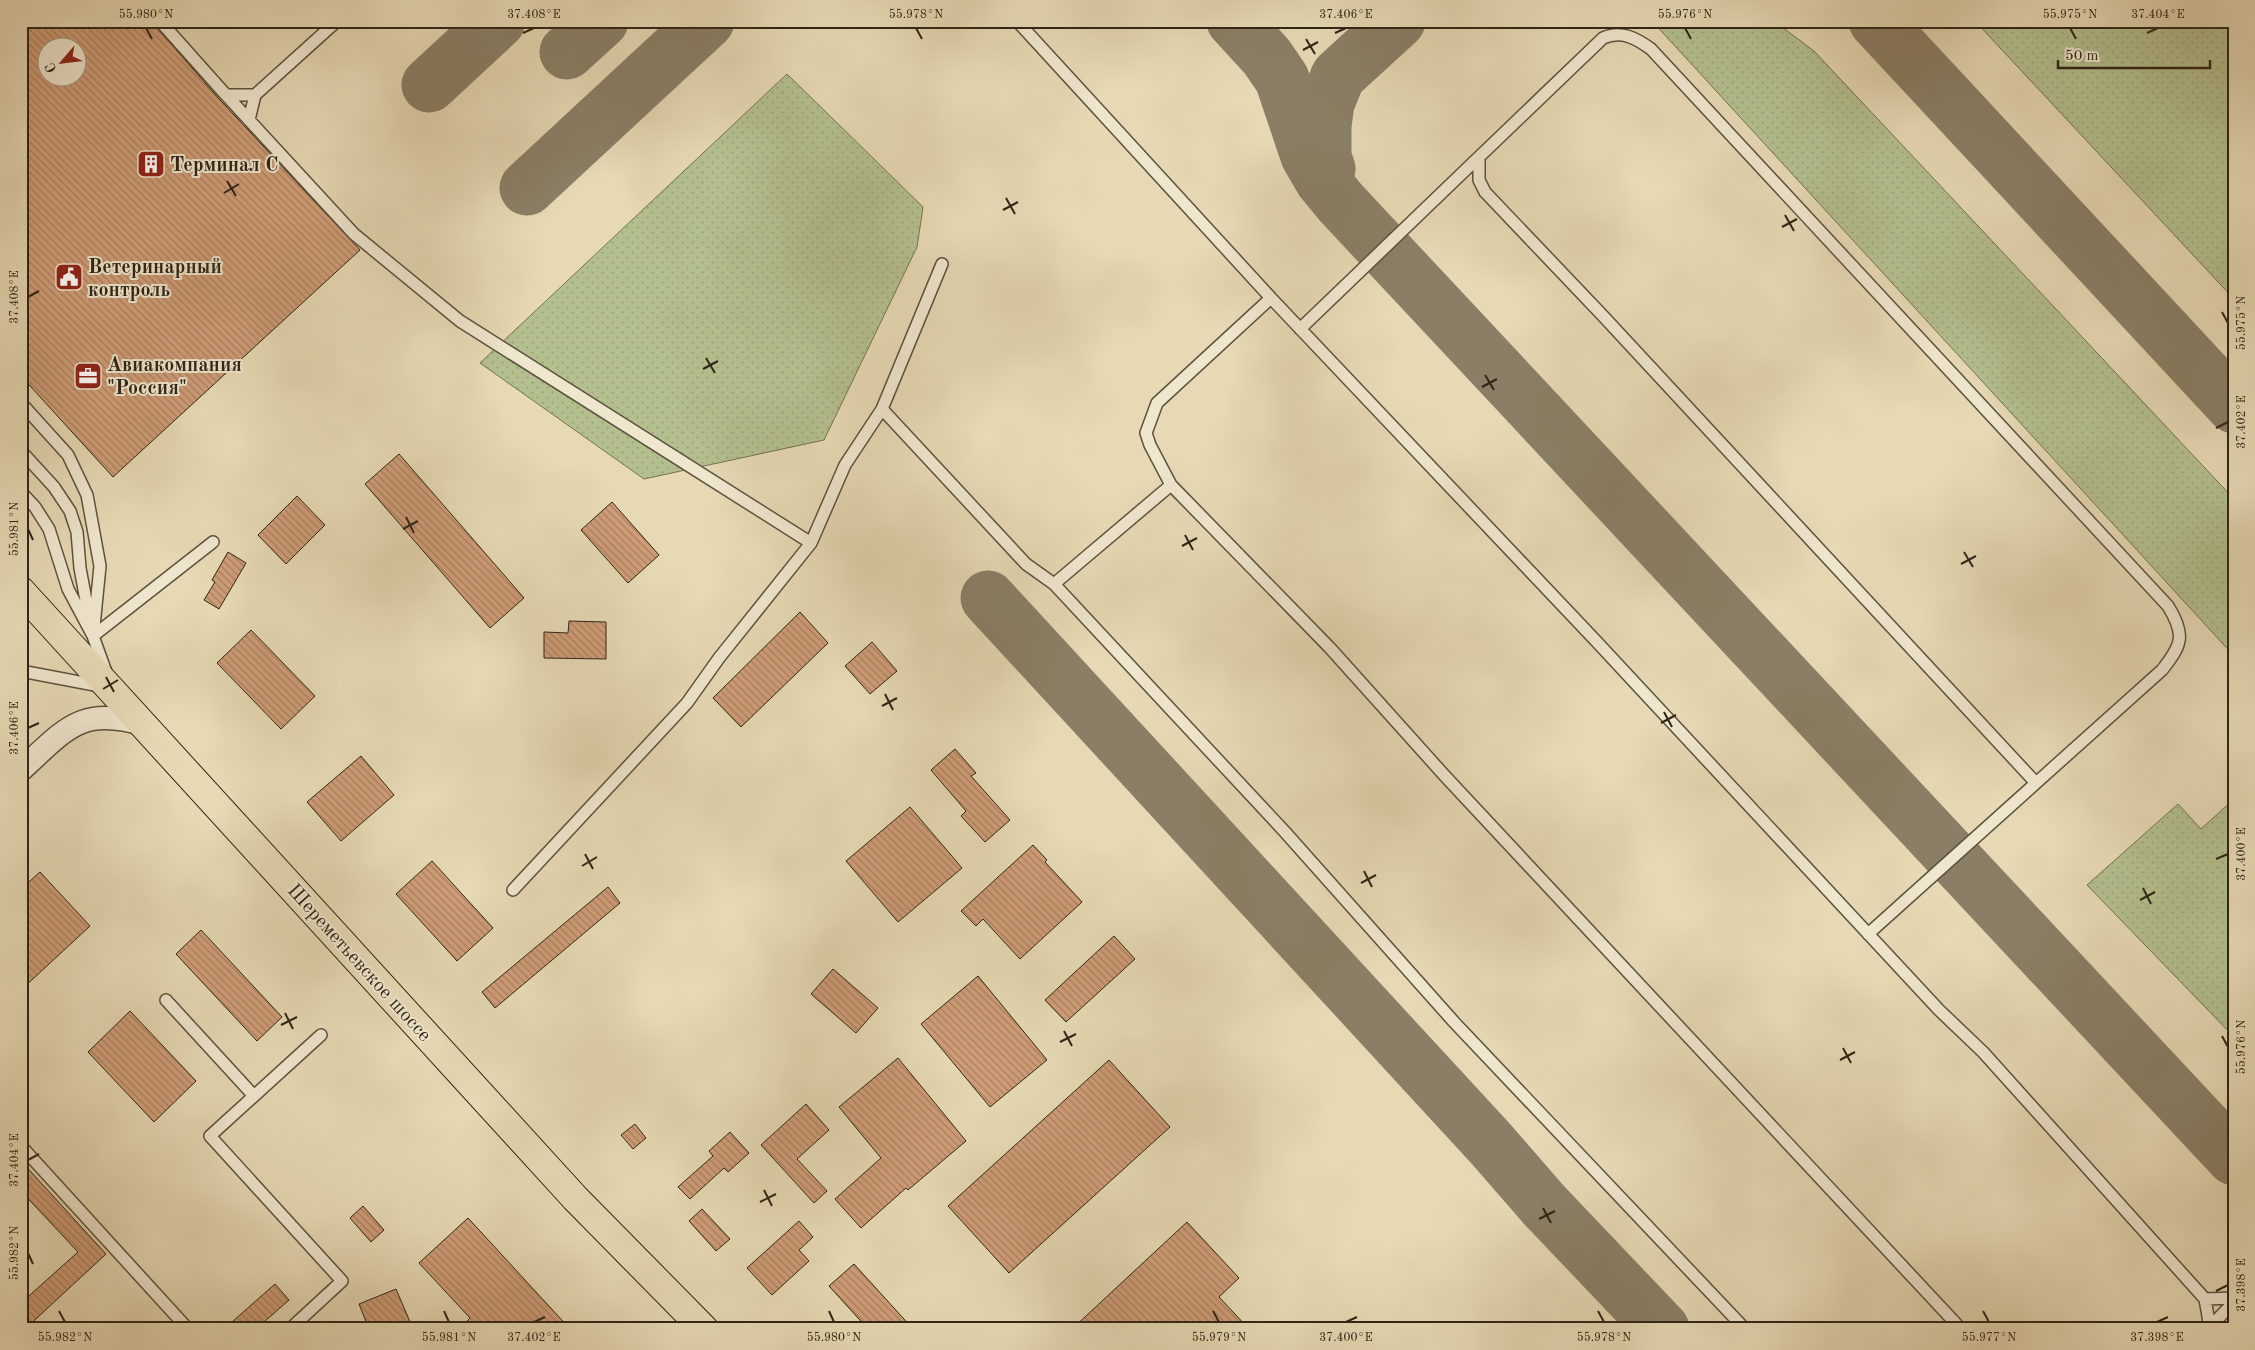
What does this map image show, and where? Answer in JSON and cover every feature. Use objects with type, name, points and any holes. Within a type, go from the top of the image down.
[{"type":"main road","name":"Шереметьевское шоссе","points":[[21,591],[575,1198],[704,1329]]},
{"type":"street","points":[[27,764],[61,734],[94,716],[122,718],[145,725]]},
{"type":"lane","points":[[160,21],[354,234],[460,321],[811,543]]},
{"type":"lane","points":[[249,120],[255,95],[337,21]]},
{"type":"lane","points":[[1017,21],[1270,298],[1596,641],[1939,1010],[1983,1052],[2204,1299],[2208,1329]]},
{"type":"lane","points":[[1300,329],[1603,38],[1613,34],[1628,35],[1651,49],[2168,606],[2178,621],[2181,632],[2175,653],[2162,670],[1868,934]]},
{"type":"lane","points":[[226,95],[255,95]]},
{"type":"lane","points":[[1479,157],[1479,180],[1485,192],[1508,219],[1604,317],[2036,783]]},
{"type":"lane","points":[[513,890],[687,703],[719,658],[811,543],[845,466],[882,409],[942,264]]},
{"type":"lane","points":[[1270,298],[1157,403],[1146,433],[1150,445],[1171,485],[1330,648],[1444,775],[1961,1329]]},
{"type":"lane","points":[[21,403],[68,456],[88,496],[100,566],[93,636]]},
{"type":"lane","points":[[882,409],[1026,564],[1054,584],[1286,832],[1377,932],[1454,1022],[1745,1329]]},
{"type":"lane","points":[[21,451],[54,487],[70,511],[77,532],[80,568],[93,636],[111,688],[21,671]]},
{"type":"lane","points":[[1054,584],[1171,485]]},
{"type":"lane","points":[[21,492],[36,507],[49,530],[68,589],[93,636]]},
{"type":"lane","points":[[93,636],[213,542]]},
{"type":"lane","points":[[166,1000],[254,1096]]},
{"type":"lane","points":[[290,1329],[342,1280],[210,1136],[321,1035]]},
{"type":"lane","points":[[21,1146],[188,1329]]},
{"type":"lane","points":[[2204,1299],[2234,1300]]},
{"type":"lane","points":[[2208,1329],[2234,1300]]},
{"type":"green space","points":[[1652,21],[1774,21],[1814,51],[2234,499],[2234,656]]},
{"type":"green space","points":[[1975,21],[2234,21],[2234,299]]},
{"type":"green space","points":[[787,74],[923,207],[917,247],[824,440],[644,479],[480,363]]},
{"type":"green space","points":[[2234,799],[2234,1037],[2087,885],[2178,804],[2201,829]]},
{"type":"building","name":"Терминал C","points":[[21,21],[151,21],[220,100],[360,250],[113,477],[21,376]]},
{"type":"building","points":[[399,454],[524,598],[490,628],[365,484]]},
{"type":"building","points":[[297,496],[325,525],[286,564],[258,535]]},
{"type":"building","points":[[612,502],[659,555],[628,583],[581,530]]},
{"type":"building","points":[[228,552],[246,563],[219,609],[204,600],[215,582],[212,580]]},
{"type":"building","points":[[800,612],[828,643],[741,727],[713,698]]},
{"type":"building","points":[[569,621],[606,622],[606,659],[544,658],[544,632],[568,633]]},
{"type":"building","points":[[251,630],[315,696],[281,729],[217,663]]},
{"type":"building","points":[[872,642],[897,671],[870,694],[845,666]]},
{"type":"building","points":[[955,749],[976,773],[971,776],[1010,820],[985,842],[961,816],[966,811],[931,770]]},
{"type":"building","points":[[361,756],[394,795],[341,841],[307,802]]},
{"type":"building","points":[[910,807],[962,868],[898,922],[846,861]]},
{"type":"building","points":[[1033,845],[1047,860],[1045,862],[1082,902],[1020,959],[983,919],[976,926],[961,911]]},
{"type":"building","points":[[432,861],[493,928],[457,961],[396,894]]},
{"type":"building","points":[[40,872],[90,926],[21,990],[21,889]]},
{"type":"building","points":[[608,887],[620,903],[495,1008],[482,992]]},
{"type":"building","points":[[201,930],[282,1017],[257,1041],[176,954]]},
{"type":"building","points":[[1114,936],[1135,959],[1066,1022],[1045,1000]]},
{"type":"building","points":[[833,969],[878,1008],[856,1033],[811,994]]},
{"type":"building","points":[[978,976],[1047,1060],[990,1107],[921,1024]]},
{"type":"building","points":[[130,1011],[196,1081],[154,1122],[88,1052]]},
{"type":"building","points":[[898,1058],[966,1141],[908,1190],[906,1188],[861,1228],[835,1199],[881,1158],[839,1107]]},
{"type":"building","points":[[1109,1060],[1170,1127],[1009,1273],[948,1206]]},
{"type":"building","points":[[806,1104],[829,1130],[797,1159],[827,1191],[814,1203],[761,1145]]},
{"type":"building","points":[[635,1124],[646,1138],[633,1149],[621,1135]]},
{"type":"building","points":[[730,1132],[749,1153],[728,1172],[724,1168],[690,1199],[678,1187],[713,1156],[709,1151]]},
{"type":"building","points":[[21,1161],[106,1254],[25,1329],[21,1329],[21,1303],[78,1252],[21,1191]]},
{"type":"building","points":[[363,1206],[384,1230],[371,1242],[350,1218]]},
{"type":"building","points":[[702,1209],[730,1239],[716,1251],[689,1221]]},
{"type":"building","points":[[468,1218],[570,1329],[459,1329],[470,1318],[419,1263]]},
{"type":"building","points":[[799,1221],[813,1237],[799,1250],[809,1261],[772,1295],[747,1268]]},
{"type":"building","points":[[1187,1222],[1239,1278],[1219,1297],[1249,1329],[1072,1329]]},
{"type":"building","points":[[854,1264],[913,1329],[868,1329],[829,1286]]},
{"type":"building","points":[[275,1284],[289,1300],[256,1329],[224,1329]]},
{"type":"building","points":[[396,1289],[413,1329],[369,1329],[359,1304]]},
{"type":"taxiway","points":[[429,85],[498,21]]},
{"type":"taxiway","points":[[567,52],[601,21]]},
{"type":"taxiway","points":[[527,188],[707,21]]},
{"type":"taxiway","points":[[1234,21],[1267,57],[1282,79],[1308,156],[1322,180],[1341,203],[2234,1158]]},
{"type":"taxiway","points":[[1328,169],[1324,157],[1324,126],[1327,103],[1338,76],[1398,21]]},
{"type":"taxiway","points":[[1876,21],[2234,406]]},
{"type":"taxiway","points":[[988,598],[1491,1144],[1544,1205],[1662,1329]]},
{"type":"place","name":"Терминал C","points":[[151,164]]},
{"type":"place","name":"Ветеринарный контроль","points":[[69,277]]},
{"type":"place","name":"Авиакомпания \"Россия\"","points":[[88,376]]}]
